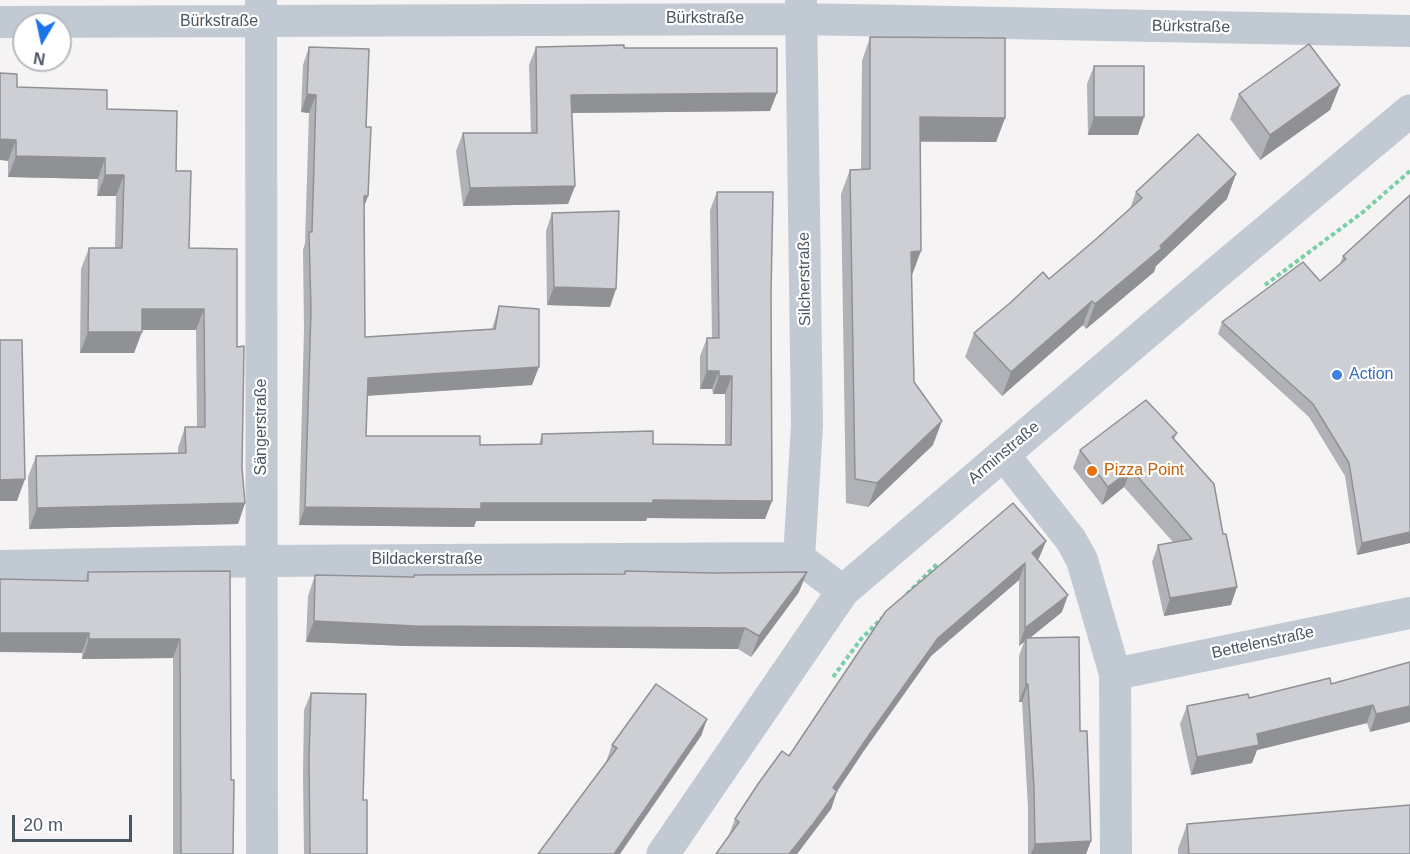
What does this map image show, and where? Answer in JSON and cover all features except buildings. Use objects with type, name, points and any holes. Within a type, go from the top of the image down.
[{"type":"street","name":"Bürkstraße","points":[[0,22],[261,11],[801,9],[1410,31]]},
{"type":"street","name":"Silcherstraße","points":[[799,558],[807,425],[801,9]]},
{"type":"street","name":"Sängerstraße","points":[[261,11],[262,854]]},
{"type":"street","name":"Arminstraße","points":[[663,854],[843,591],[1410,111]]},
{"type":"street","points":[[1003,454],[1071,540],[1082,560],[1115,674],[1116,854]]},
{"type":"street","name":"Bildackerstraße","points":[[0,566],[262,561],[799,558]]},
{"type":"street","points":[[799,558],[843,591]]},
{"type":"street","name":"Bettelenstraße","points":[[1115,674],[1410,613]]},
{"type":"place","name":"Action","points":[[1337,375]]},
{"type":"place","name":"Pizza Point","points":[[1092,471]]}]
